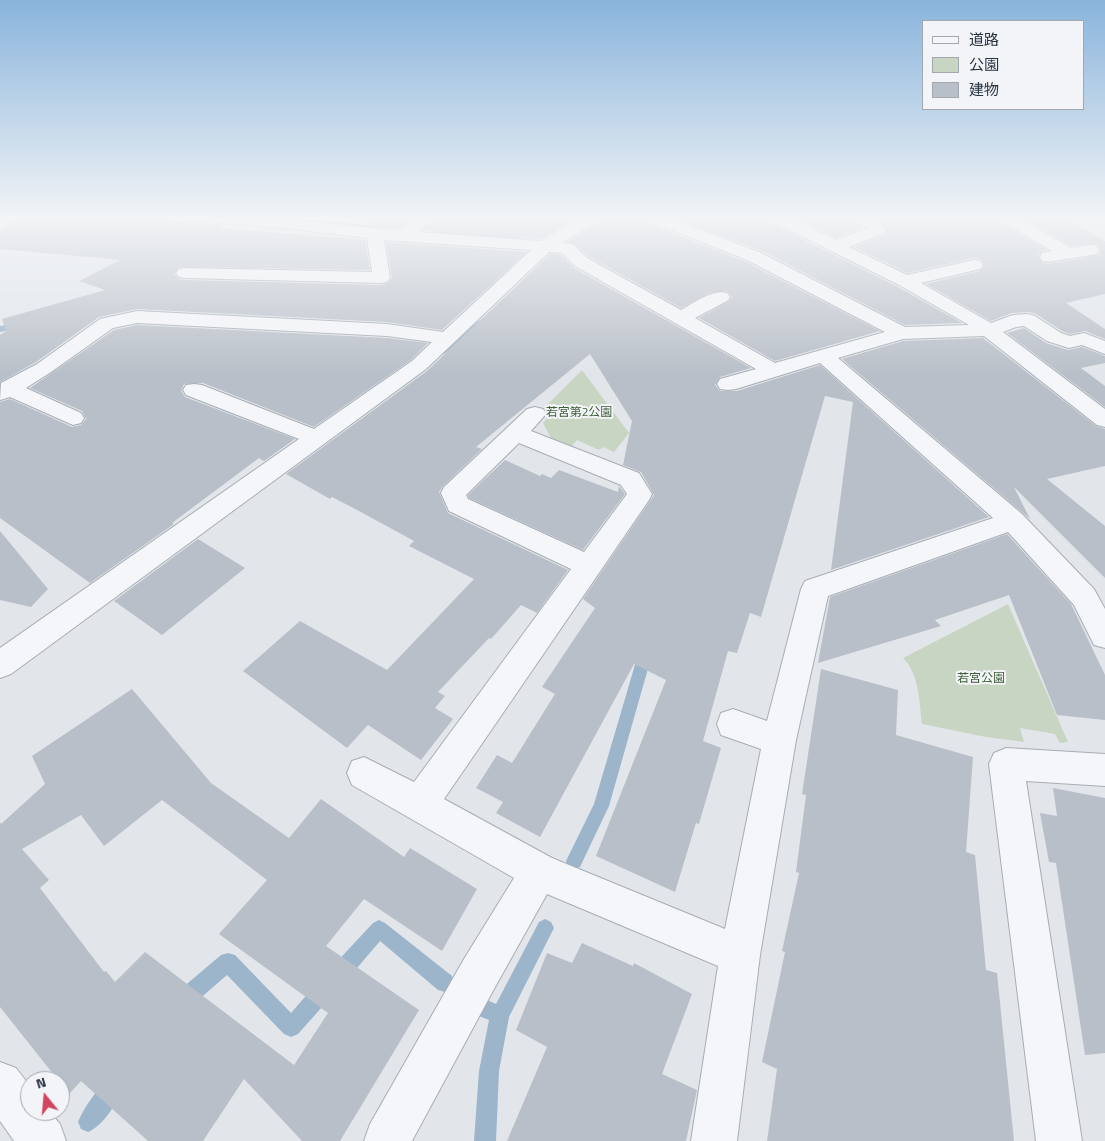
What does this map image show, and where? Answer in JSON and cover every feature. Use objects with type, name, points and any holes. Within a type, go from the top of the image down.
[{"type":"street","points":[[185,273],[381,278],[380,269]]},
{"type":"street","points":[[0,665],[418,365],[520,269]]},
{"type":"street","points":[[594,269],[774,370]]},
{"type":"street","points":[[779,269],[902,333]]},
{"type":"street","points":[[881,269],[991,330],[1105,420]]},
{"type":"street","points":[[905,281],[956,269]]},
{"type":"street","points":[[223,289],[233,274]]},
{"type":"street","points":[[680,318],[721,297]]},
{"type":"street","points":[[3,385],[44,368],[107,323],[137,317],[387,330],[447,338]]},
{"type":"street","points":[[728,384],[902,333],[991,330],[1013,321],[1028,320],[1054,337],[1069,342],[1084,339],[1105,348]]},
{"type":"street","points":[[823,355],[1013,521],[1084,597],[1105,636]]},
{"type":"street","points":[[3,385],[73,418]]},
{"type":"street","points":[[194,390],[317,438]]},
{"type":"street","points":[[535,414],[453,493],[458,505],[589,566]]},
{"type":"street","points":[[420,803],[640,494],[630,478],[515,434]]},
{"type":"street","points":[[714,1141],[740,955],[779,740],[815,589],[1013,521]]},
{"type":"street","points":[[733,724],[779,740]]},
{"type":"street","points":[[1059,1141],[1006,764],[1105,770]]},
{"type":"street","points":[[364,773],[539,872],[740,955]]},
{"type":"street","points":[[387,1141],[479,974],[539,872]]},
{"type":"street","points":[[0,1084],[43,1141]]},
{"type":"green space","name":"若宮第2公園","points":[[582,370],[629,433],[614,452],[603,447],[599,450],[577,440],[571,447],[551,438],[543,423],[550,415],[541,411]]},
{"type":"green space","name":"若宮公園","points":[[1008,604],[1068,742],[1060,743],[1055,734],[1020,728],[1024,742],[986,737],[922,724],[916,681],[913,672],[903,658]]},
{"type":"building","points":[[102,269],[177,269],[174,274],[179,279],[185,280],[381,285],[388,283],[392,278],[391,269],[508,269],[442,330],[387,322],[137,309],[99,317],[36,362],[0,382],[0,335],[6,331],[2,319],[105,290],[79,281]]},
{"type":"building","points":[[322,269],[370,269],[370,270]]},
{"type":"building","points":[[534,269],[576,269],[751,368],[720,377],[715,385],[720,391],[737,391],[820,365],[989,517],[831,570],[853,402],[825,396],[761,617],[750,613],[737,653],[728,651],[703,741],[721,748],[699,824],[696,823],[675,892],[596,856],[666,680],[634,664],[540,837],[496,813],[503,802],[476,788],[497,755],[512,763],[555,694],[542,687],[595,608],[583,599],[654,495],[641,472],[623,465],[632,421],[590,354],[476,447],[482,449],[439,492],[448,513],[568,570],[537,613],[521,605],[491,639],[489,638],[438,692],[445,696],[435,708],[453,719],[421,760],[368,725],[347,748],[243,671],[300,621],[387,670],[474,579],[409,546],[414,541],[332,497],[330,499],[286,474],[427,371]]},
{"type":"building","points":[[612,269],[760,269],[880,331],[775,361],[699,318],[728,302],[732,297],[727,291],[709,293],[681,308]]},
{"type":"building","points":[[797,269],[863,269],[962,323],[905,325]]},
{"type":"building","points":[[899,269],[924,269],[907,273]]},
{"type":"building","points":[[981,269],[1105,269],[1105,294],[1066,303],[1105,329],[1105,339],[1085,331],[1070,334],[1036,314],[1029,312],[1012,313],[991,321],[926,284]]},
{"type":"building","points":[[137,325],[387,338],[428,343],[411,360],[314,427],[203,383],[184,384],[181,391],[185,397],[295,439],[264,461],[259,458],[172,523],[174,524],[90,583],[0,518],[0,402],[10,399],[72,427],[81,425],[86,419],[82,411],[30,388],[114,330]]},
{"type":"building","points":[[1024,328],[1046,343],[1068,350],[1082,347],[1105,356],[1105,363],[1081,368],[1105,386],[1105,407],[1007,333]]},
{"type":"building","points":[[983,338],[1096,426],[1105,429],[1105,466],[1047,479],[1105,526],[1105,578],[1014,487],[1030,519],[842,359],[903,341]]},
{"type":"building","points":[[505,460],[540,476],[542,474],[551,478],[559,470],[618,492],[619,486],[625,494],[583,550],[469,498],[468,495]]},
{"type":"building","points":[[0,531],[48,589],[31,607],[0,600]]},
{"type":"building","points":[[1007,534],[1071,604],[1105,675],[1105,720],[1057,715],[1009,595],[935,620],[941,626],[818,663],[830,597]]},
{"type":"building","points":[[198,539],[245,568],[162,635],[114,601]]},
{"type":"building","points":[[821,669],[898,690],[896,735],[973,757],[966,852],[975,855],[986,970],[997,973],[1014,1141],[767,1141],[777,1069],[762,1062],[785,952],[782,951],[799,873],[796,872],[806,795],[802,794]]},
{"type":"building","points":[[132,689],[211,783],[289,838],[321,799],[404,857],[410,848],[477,889],[442,951],[364,899],[326,946],[419,1010],[340,1141],[302,1141],[244,1079],[203,1141],[148,1141],[81,1081],[70,1093],[70,1071],[51,1071],[0,1007],[0,822],[1,824],[45,784],[32,756]],"holes":[[[162,800],[267,880],[219,934],[328,1013],[294,1065],[145,952],[115,982],[106,971],[104,972],[40,888],[49,880],[22,849],[81,815],[104,846]]]},
{"type":"building","points":[[1053,788],[1105,798],[1105,1053],[1085,1055],[1056,863],[1049,862],[1040,813],[1057,816]]},
{"type":"building","points":[[582,943],[633,966],[634,963],[692,994],[662,1074],[697,1090],[686,1141],[507,1141],[547,1047],[516,1030],[547,953],[572,963]]},
{"type":"waterway","points":[[441,352],[483,321]]},
{"type":"waterway","points":[[0,329],[21,325]]},
{"type":"waterway","points":[[574,861],[601,806],[646,651]]},
{"type":"waterway","points":[[500,1015],[545,928]]},
{"type":"waterway","points":[[339,974],[379,929],[445,983]]},
{"type":"waterway","points":[[182,1001],[228,962],[291,1027],[324,990]]},
{"type":"waterway","points":[[471,1003],[500,1015]]},
{"type":"waterway","points":[[485,1141],[489,1071],[500,1015]]},
{"type":"waterway","points":[[88,1122],[113,1088]]}]
